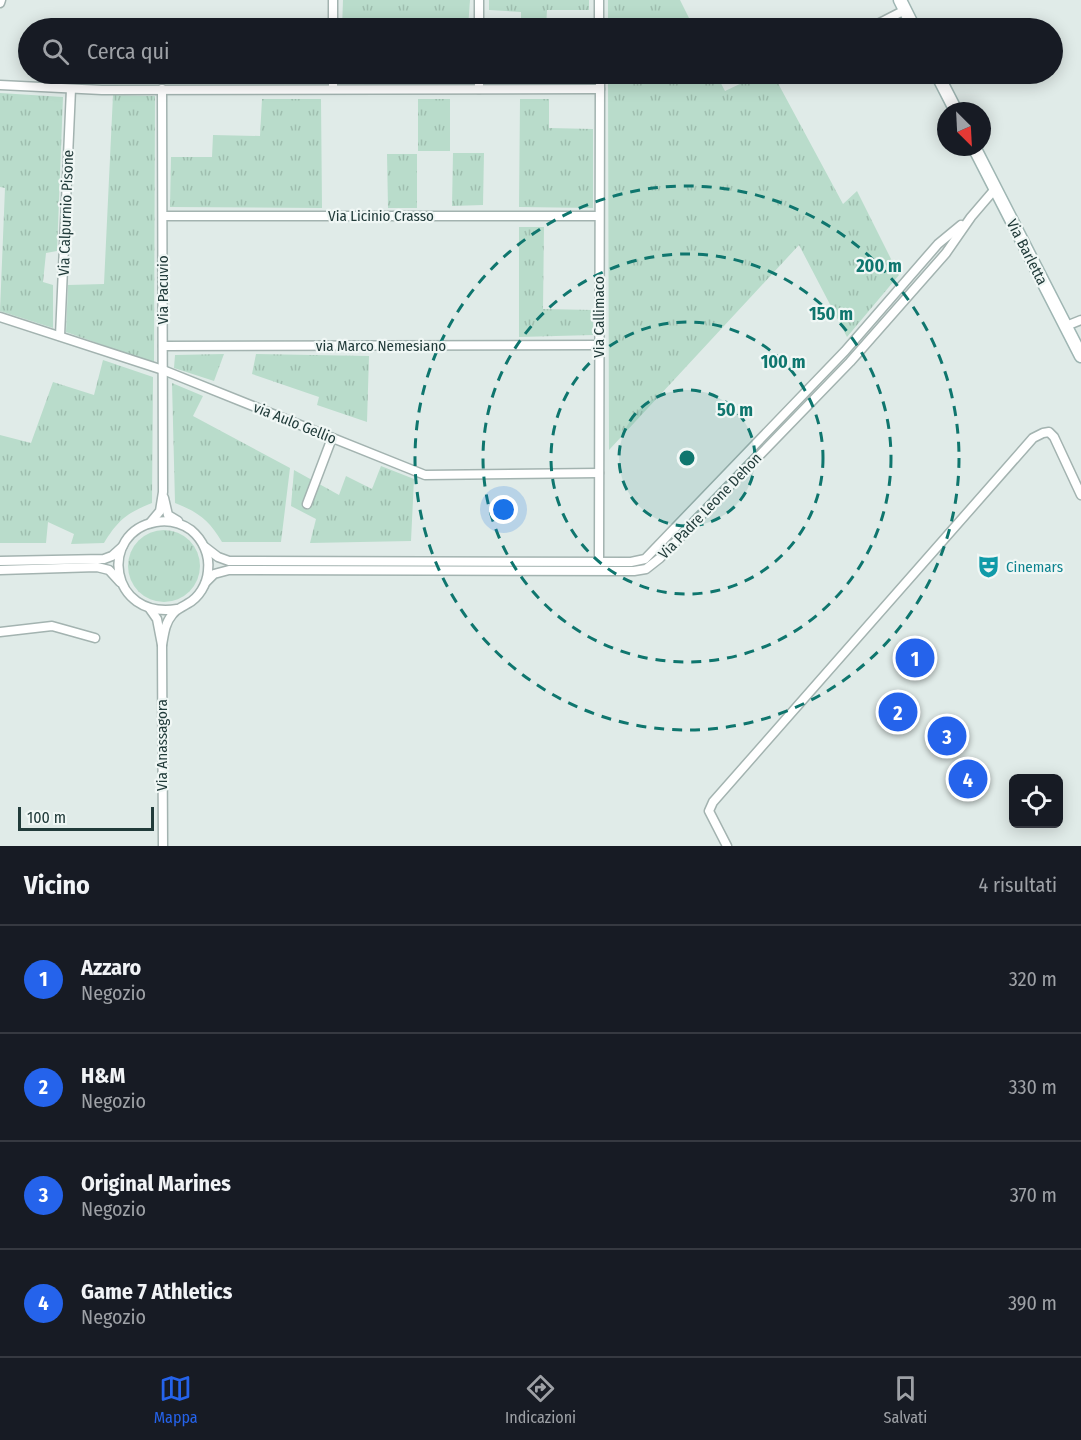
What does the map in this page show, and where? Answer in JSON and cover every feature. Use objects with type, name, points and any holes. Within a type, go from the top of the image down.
[{"type":"main road","points":[[942,84],[951,102]]},
{"type":"main road","name":"Via Barletta","points":[[978,156],[1081,356]]},
{"type":"street","points":[[333,0],[333,18]]},
{"type":"street","points":[[479,0],[479,18]]},
{"type":"street","points":[[599,0],[599,18]]},
{"type":"street","points":[[884,18],[902,5]]},
{"type":"street","points":[[333,84],[333,89]]},
{"type":"street","points":[[479,84],[479,89]]},
{"type":"street","name":"Via Callimaco","points":[[599,560],[600,84]]},
{"type":"street","points":[[0,85],[71,89],[600,89]]},
{"type":"street","name":"Via Calpurnio Pisone","points":[[60,336],[71,89]]},
{"type":"street","name":"Via Pacuvio","points":[[150,523],[160,511],[163,492],[162,89]]},
{"type":"street","name":"Via Padre Leone Dehon","points":[[206,582],[214,574],[229,570],[633,571],[646,568],[660,558],[850,362],[946,252],[995,189]]},
{"type":"street","name":"Via Licinio Crasso","points":[[164,216],[599,216]]},
{"type":"street","name":"Via Padre Leone Dehon","points":[[205,547],[218,557],[229,561],[639,561],[651,554],[844,351],[938,244],[971,217]]},
{"type":"street","name":"via Aulo Gellio","points":[[0,317],[163,370],[425,475],[599,473]]},
{"type":"street","points":[[1066,326],[1081,320]]},
{"type":"street","name":"via Marco Nemesiano","points":[[163,346],[600,345]]},
{"type":"street","points":[[726,846],[709,811],[713,802],[1033,438],[1049,432],[1054,437],[1081,495]]},
{"type":"street","points":[[307,504],[332,438]]},
{"type":"street","name":"Via Pacuvio","points":[[163,492],[168,515],[187,528]]},
{"type":"street","points":[[0,570],[105,568],[116,576],[127,592],[137,603],[150,609],[164,611],[177,609],[194,598],[206,582],[208,558],[205,547],[198,536],[175,522],[150,523],[139,528],[129,536],[119,558],[120,580],[127,592]]},
{"type":"street","points":[[0,561],[104,559],[112,556],[123,546]]},
{"type":"street","name":"Via Anassagora","points":[[150,609],[157,619],[162,645],[163,846]]},
{"type":"street","name":"Via Anassagora","points":[[162,645],[166,624],[177,609]]},
{"type":"street","points":[[0,632],[52,626],[95,638]]},
{"type":"green space","points":[[343,0],[470,0],[469,18],[342,18]]},
{"type":"green space","points":[[489,0],[589,0],[589,10],[547,10],[547,18],[521,18],[521,12],[489,10]]},
{"type":"green space","points":[[608,0],[680,0],[689,18],[608,18]]},
{"type":"green space","points":[[608,84],[721,84],[725,91],[740,84],[778,84],[843,204],[857,191],[899,275],[847,337],[799,245],[609,450]]},
{"type":"green space","points":[[0,93],[63,97],[57,251],[46,253],[43,282],[53,285],[53,328],[0,311],[5,188],[0,187]]},
{"type":"green space","points":[[113,95],[155,96],[154,363],[66,332],[68,285],[104,284]]},
{"type":"green space","points":[[262,99],[321,99],[322,208],[170,207],[171,157],[212,157],[213,135],[260,136]]},
{"type":"green space","points":[[418,99],[450,99],[450,151],[418,151]]},
{"type":"green space","points":[[520,99],[549,99],[549,128],[593,129],[593,208],[519,207]]},
{"type":"green space","points":[[453,153],[484,153],[483,205],[452,206]]},
{"type":"green space","points":[[387,154],[417,154],[417,208],[388,208]]},
{"type":"green space","points":[[519,227],[544,227],[543,309],[593,310],[593,335],[519,337]]},
{"type":"green space","points":[[224,354],[214,381],[174,368],[175,355]]},
{"type":"green space","points":[[256,354],[369,356],[367,422],[317,405],[319,397],[252,374]]},
{"type":"green space","points":[[103,360],[153,377],[152,503],[124,518],[104,543],[71,544],[74,534],[48,522],[46,543],[0,543],[0,435],[31,443],[53,382],[94,395]]},
{"type":"green space","points":[[172,383],[203,396],[193,416],[290,468],[281,542],[222,542],[202,518],[175,503]]},
{"type":"green space","points":[[381,466],[414,479],[411,541],[310,543],[316,519],[291,506],[294,470],[339,495],[346,476],[372,489]]},
{"type":"green space","points":[[164,530],[184,536],[194,546],[200,566],[194,586],[184,596],[164,602],[144,596],[134,586],[128,566],[134,546],[144,536]]},
{"type":"place","name":"Cinemars","points":[[988,567]]},
{"type":"place","name":"Azzaro","points":[[915,658]]},
{"type":"place","name":"H&M","points":[[898,712]]},
{"type":"place","name":"Original Marines","points":[[947,736]]},
{"type":"place","name":"Game 7 Athletics","points":[[968,779]]}]
